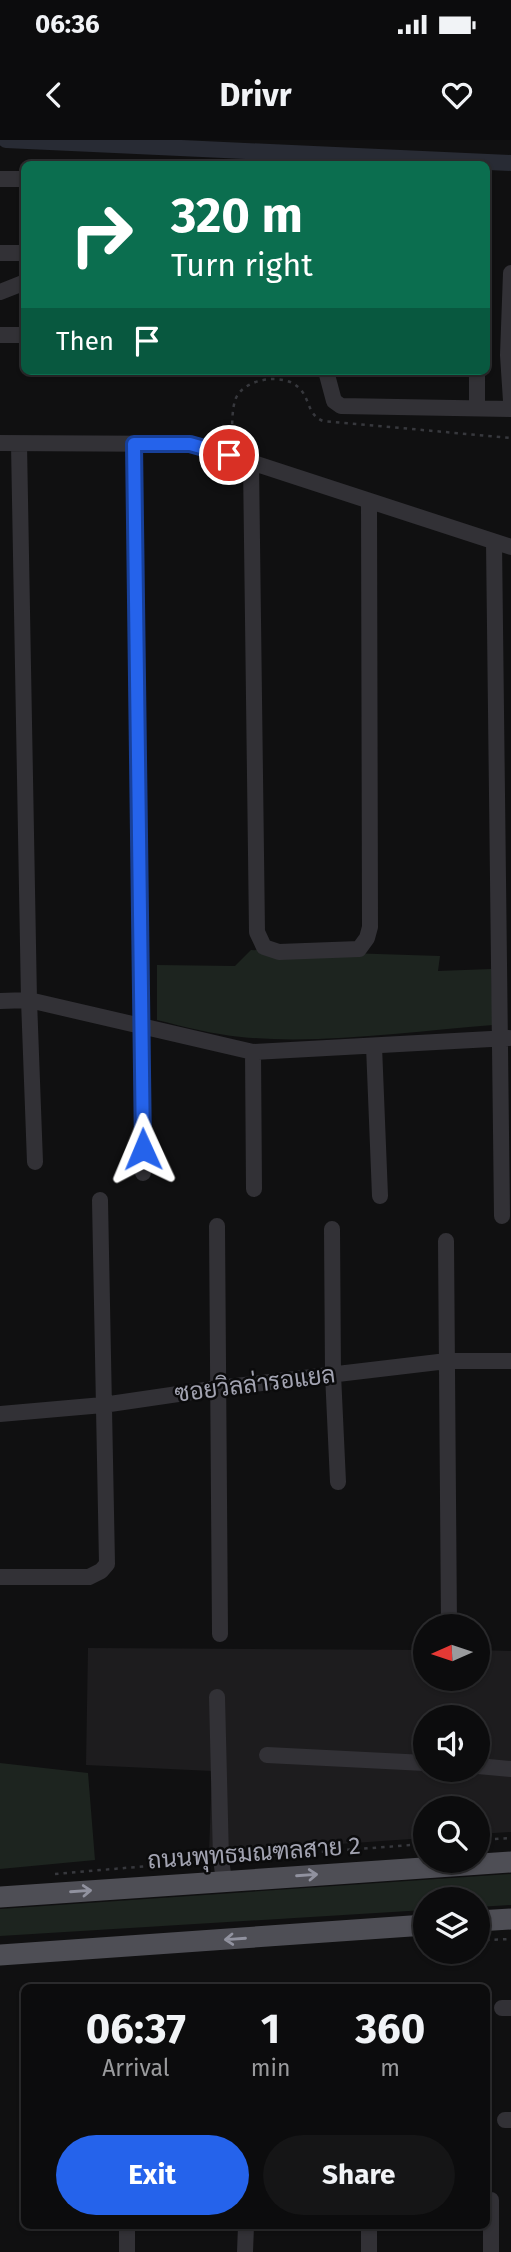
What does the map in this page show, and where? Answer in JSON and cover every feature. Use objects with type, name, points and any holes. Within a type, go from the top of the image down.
[{"type":"main road","name":"ถนนพุทธมณฑลสาย 2","points":[[6,1897],[511,1862]]},
{"type":"main road","points":[[490,1920],[511,1919]]},
{"type":"main road","points":[[8,1955],[413,1926]]},
{"type":"street","points":[[0,179],[21,179]]},
{"type":"street","points":[[0,253],[21,253]]},
{"type":"street","points":[[511,273],[511,401]]},
{"type":"street","points":[[0,292],[21,284]]},
{"type":"street","points":[[0,335],[21,335]]},
{"type":"street","points":[[327,375],[334,401],[341,406],[511,409]]},
{"type":"street","points":[[477,375],[477,408]]},
{"type":"street","points":[[0,443],[190,444],[511,547]]},
{"type":"street","points":[[19,444],[29,1000],[35,1162]]},
{"type":"street","points":[[134,444],[143,1173]]},
{"type":"street","points":[[251,463],[257,932],[264,947],[279,952],[359,949],[367,938],[370,927],[369,502]]},
{"type":"street","points":[[494,542],[506,1038],[502,1216]]},
{"type":"street","points":[[0,1001],[29,1000],[253,1052],[506,1038]]},
{"type":"street","points":[[374,1046],[380,1196]]},
{"type":"street","points":[[253,1052],[254,1189]]},
{"type":"street","points":[[0,1577],[89,1577],[101,1571],[107,1564],[100,1200]]},
{"type":"street","points":[[217,1226],[220,1634]]},
{"type":"street","points":[[331,1229],[338,1482]]},
{"type":"street","points":[[446,1241],[449,1614]]},
{"type":"street","name":"ซอยวิลล่ารอแยล","points":[[0,1415],[103,1405],[219,1388],[447,1361],[511,1361]]},
{"type":"street","points":[[217,1698],[221,1859],[224,1881]]},
{"type":"street","points":[[267,1755],[413,1762]]},
{"type":"street","points":[[490,1767],[511,1769]]},
{"type":"street","points":[[491,2200],[491,2252]]},
{"type":"street","points":[[127,2229],[127,2252]]},
{"type":"street","points":[[246,2229],[246,2252]]},
{"type":"street","points":[[369,2229],[369,2252]]},
{"type":"path","points":[[490,1839],[511,1838]]},
{"type":"path","points":[[490,1940],[511,1939]]},
{"type":"shaded area","points":[[251,950],[440,956],[438,971],[491,969],[493,1025],[399,1034],[271,1039],[220,1034],[157,1020],[157,965],[235,966]]},
{"type":"shaded area","points":[[88,1648],[413,1650],[413,1691],[490,1691],[490,1650],[511,1651],[511,1832],[490,1833],[490,1796],[413,1796],[413,1839],[209,1853],[212,1771],[86,1765]]},
{"type":"shaded area","points":[[0,1763],[88,1773],[95,1860],[0,1869]]},
{"type":"shaded area","points":[[511,1874],[511,1905],[490,1906],[490,1887],[413,1887],[413,1911],[0,1936],[0,1909]]},
{"type":"waterway","points":[[6,140],[467,161]]},
{"type":"waterway","points":[[490,162],[511,163]]},
{"type":"route","points":[[143,1149],[134,444],[190,444],[229,455]]}]
